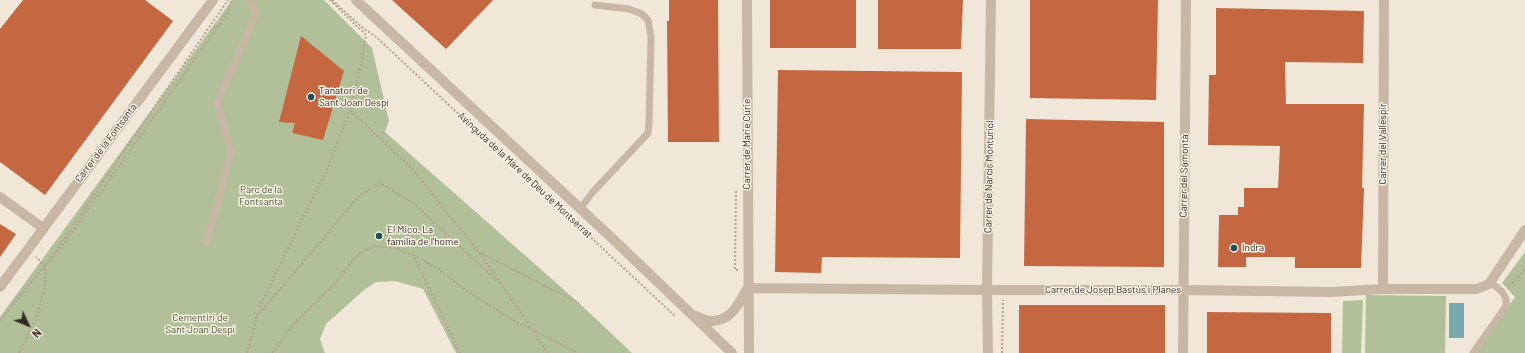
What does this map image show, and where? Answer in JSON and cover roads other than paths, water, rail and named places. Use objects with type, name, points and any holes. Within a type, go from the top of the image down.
[{"type":"street","name":"Carrer de la Fontsanta","points":[[0,287],[213,0]]},
{"type":"street","name":"Avinguda de la Mare de Déu de Montserrat","points":[[356,0],[732,353]]},
{"type":"street","name":"Carrer de Marie Curie","points":[[747,0],[749,353]]},
{"type":"street","name":"Carrer de Narcís Monturiol","points":[[988,353],[987,290],[991,0]]},
{"type":"street","name":"Carrer del Samontà","points":[[1183,353],[1186,0]]},
{"type":"street","name":"Carrer del Vallespir","points":[[1383,288],[1384,0]]},
{"type":"street","points":[[0,197],[43,228]]},
{"type":"street","points":[[1490,282],[1525,230]]},
{"type":"street","name":"Carrer de Josep Bastús i Planes","points":[[748,288],[1331,292],[1383,288],[1477,289],[1489,284],[1490,282]]},
{"type":"street","name":"Carrer de Marie Curie","points":[[694,316],[712,321],[726,318],[735,311],[748,288]]},
{"type":"lane","points":[[207,242],[231,152],[217,104],[256,12],[249,0]]},
{"type":"lane","points":[[580,209],[592,193],[648,133],[649,124],[651,37],[648,20],[642,14],[629,9],[595,5]]},
{"type":"lane","points":[[1473,353],[1506,306],[1506,295],[1490,282]]},
{"type":"water","points":[[1449,303],[1464,303],[1464,338],[1449,338]]},
{"type":"place","name":"Tanatori de Sant Joan Despí","points":[[311,97]]},
{"type":"place","name":"El Mico. La família de l'home","points":[[379,236]]},
{"type":"place","name":"Indra","points":[[1234,248]]},
{"type":"park label","name":"Parc de la Fontsanta","points":[[261,196]]},
{"type":"park label","name":"Cementiri de Sant Joan Despí","points":[[200,324]]}]
